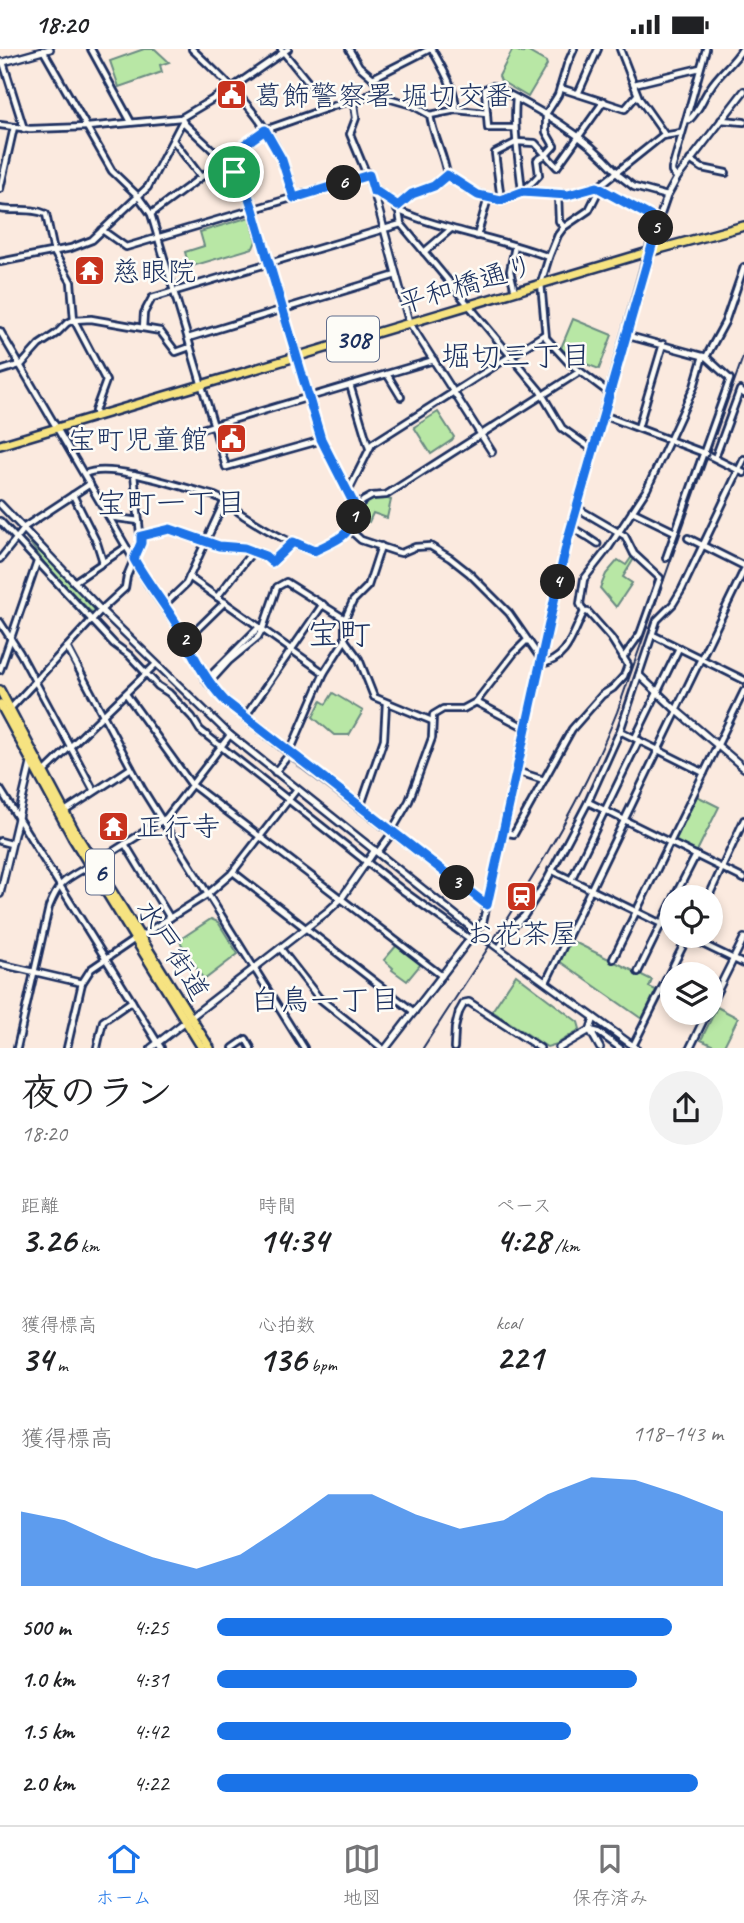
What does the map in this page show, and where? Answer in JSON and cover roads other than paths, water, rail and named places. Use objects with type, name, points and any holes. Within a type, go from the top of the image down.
[{"type":"main road","name":"平和橋通り","points":[[0,445],[541,283],[744,226]]},
{"type":"main road","points":[[0,690],[34,754],[38,768]]},
{"type":"main road","name":"水戸街道","points":[[0,704],[92,864],[188,1019],[210,1048]]},
{"type":"main road","name":"水戸街道","points":[[38,768],[65,811],[92,864]]},
{"type":"main road","name":"水戸街道","points":[[188,1019],[202,1048]]},
{"type":"street","points":[[91,49],[131,122]]},
{"type":"street","points":[[192,49],[233,87],[265,130],[282,160],[294,198]]},
{"type":"street","points":[[349,49],[359,66],[373,78],[384,97],[412,105],[430,115],[456,110],[487,113]]},
{"type":"street","points":[[373,78],[431,49],[450,85],[456,100],[456,110]]},
{"type":"street","points":[[522,192],[539,175],[537,160],[554,146],[546,132],[546,114],[561,88],[574,49]]},
{"type":"street","points":[[578,94],[598,49]]},
{"type":"street","points":[[620,49],[637,94],[665,135]]},
{"type":"street","points":[[677,178],[672,172],[706,49]]},
{"type":"street","points":[[686,120],[699,110],[709,88],[742,49]]},
{"type":"street","points":[[24,129],[2,61],[46,50],[112,171],[138,196],[151,214],[227,468],[322,440]]},
{"type":"street","points":[[0,125],[24,129],[87,128],[182,119],[284,50],[328,107]]},
{"type":"street","points":[[634,84],[700,68]]},
{"type":"street","points":[[514,128],[488,128],[485,89],[493,86],[546,114],[594,148],[616,172],[635,187],[667,196]]},
{"type":"street","points":[[561,88],[625,109],[637,94]]},
{"type":"street","points":[[354,104],[378,89]]},
{"type":"street","points":[[280,948],[318,998],[384,1048],[483,922],[571,527],[648,252],[667,196],[677,178],[744,91]]},
{"type":"street","points":[[516,98],[514,128],[522,192]]},
{"type":"street","points":[[151,214],[265,130],[328,107],[349,101],[354,104]]},
{"type":"street","points":[[501,200],[495,153],[517,142],[535,143],[556,167],[604,101]]},
{"type":"street","points":[[354,104],[356,118],[350,134],[369,175],[410,323],[492,452]]},
{"type":"street","points":[[430,115],[447,175],[488,198],[501,200],[522,192],[568,195],[599,187],[665,135],[681,133]]},
{"type":"street","points":[[0,262],[88,243],[148,187],[182,119]]},
{"type":"street","points":[[182,119],[244,185],[322,440],[356,508]]},
{"type":"street","points":[[721,120],[744,122]]},
{"type":"street","points":[[0,188],[14,127]]},
{"type":"street","points":[[173,140],[201,177]]},
{"type":"street","points":[[690,160],[702,168],[726,173]]},
{"type":"street","points":[[103,230],[126,247],[369,175]]},
{"type":"street","points":[[397,208],[412,194],[434,186],[447,175]]},
{"type":"street","points":[[599,187],[659,221]]},
{"type":"street","points":[[599,187],[589,211],[564,226],[549,257],[541,283],[545,334],[554,348],[579,372],[609,393]]},
{"type":"street","points":[[374,192],[397,208],[451,229],[549,257]]},
{"type":"street","points":[[558,194],[559,221],[564,226]]},
{"type":"street","points":[[477,236],[488,198]]},
{"type":"street","points":[[0,208],[13,211],[35,209],[46,214],[54,251],[71,282],[74,320],[106,381],[95,411],[96,416]]},
{"type":"street","points":[[397,208],[401,223],[542,395],[562,428],[593,450]]},
{"type":"street","points":[[143,328],[144,313],[152,298],[401,223]]},
{"type":"street","points":[[424,252],[451,229]]},
{"type":"street","points":[[515,292],[510,271],[516,246]]},
{"type":"street","points":[[503,832],[514,834],[572,729],[602,695],[624,676],[628,666],[593,616],[584,612],[580,604],[584,579],[609,547],[647,489],[694,387],[704,356],[725,322],[744,267]]},
{"type":"street","points":[[188,338],[396,275]]},
{"type":"street","points":[[0,371],[19,365],[39,345],[74,320],[91,319],[160,331],[176,352],[190,347]]},
{"type":"street","points":[[0,331],[207,681],[244,717],[487,905]]},
{"type":"street","points":[[348,492],[369,448],[545,334]]},
{"type":"street","points":[[625,335],[704,356],[730,379],[666,558]]},
{"type":"street","points":[[638,428],[663,344]]},
{"type":"street","points":[[188,433],[434,360]]},
{"type":"street","points":[[85,474],[91,470],[134,474],[225,500],[264,528],[314,551],[333,543],[350,530],[356,508],[372,496],[386,495],[579,372]]},
{"type":"street","points":[[387,374],[401,397]]},
{"type":"street","points":[[350,385],[369,448]]},
{"type":"street","points":[[715,458],[740,390],[744,394]]},
{"type":"street","points":[[603,415],[704,453],[741,472]]},
{"type":"street","points":[[499,948],[514,925],[524,916],[588,801],[620,731],[658,618],[677,598],[741,472],[744,459]]},
{"type":"street","points":[[10,709],[100,610],[125,587],[141,543],[134,474]]},
{"type":"street","points":[[0,559],[24,528],[90,484]]},
{"type":"street","points":[[73,495],[97,543],[103,562]]},
{"type":"street","points":[[164,605],[186,584],[225,500]]},
{"type":"street","points":[[0,504],[100,610],[230,735],[477,932],[634,1047],[682,948]]},
{"type":"street","points":[[577,508],[625,537],[634,554],[660,578],[640,634],[623,659]]},
{"type":"street","points":[[632,511],[675,532]]},
{"type":"street","points":[[109,517],[139,521]]},
{"type":"street","points":[[0,521],[114,644],[192,716],[200,730],[366,862],[471,940]]},
{"type":"street","points":[[571,527],[598,544]]},
{"type":"street","points":[[141,536],[170,529],[219,546],[235,545],[272,562],[293,542]]},
{"type":"street","points":[[350,530],[361,540],[401,553],[415,547],[430,546],[444,554],[469,573],[509,613],[540,661],[548,662],[566,650],[584,612]]},
{"type":"street","points":[[546,982],[744,568],[688,538]]},
{"type":"street","points":[[275,772],[289,752],[324,673],[345,641],[345,619],[353,601],[368,586],[381,546]]},
{"type":"street","points":[[74,582],[126,547]]},
{"type":"street","points":[[217,597],[253,551]]},
{"type":"street","points":[[0,670],[37,561]]},
{"type":"street","points":[[189,577],[324,673]]},
{"type":"street","points":[[207,681],[225,659],[261,628],[276,587],[286,582],[345,619]]},
{"type":"street","points":[[185,641],[225,602]]},
{"type":"street","points":[[244,717],[323,604]]},
{"type":"street","points":[[0,622],[94,791]]},
{"type":"street","points":[[653,635],[744,680]]},
{"type":"street","points":[[345,641],[359,659],[374,697],[432,721]]},
{"type":"street","points":[[151,1048],[159,1045],[188,1019],[341,899],[366,862],[392,833],[409,801],[432,738],[433,715],[440,710],[463,709],[476,702],[514,653],[527,641]]},
{"type":"street","points":[[67,647],[162,821],[304,1048]]},
{"type":"street","points":[[571,880],[680,648]]},
{"type":"street","points":[[0,894],[18,817],[38,768],[70,747],[156,664]]},
{"type":"street","points":[[639,675],[657,694],[744,768]]},
{"type":"street","points":[[613,959],[744,691]]},
{"type":"street","points":[[126,694],[191,784],[442,976]]},
{"type":"street","points":[[476,702],[526,729]]},
{"type":"street","points":[[360,808],[384,739],[386,703]]},
{"type":"street","points":[[620,731],[704,773]]},
{"type":"street","points":[[18,1048],[50,907],[60,884],[162,821],[230,735]]},
{"type":"street","points":[[65,811],[131,768]]},
{"type":"street","points":[[516,771],[544,780]]},
{"type":"street","points":[[0,789],[159,1045]]},
{"type":"street","points":[[67,1048],[87,972],[208,894],[233,872],[297,789]]},
{"type":"street","points":[[588,801],[744,879]]},
{"type":"street","points":[[714,885],[744,820]]},
{"type":"street","points":[[0,841],[11,844]]},
{"type":"street","points":[[125,844],[170,918]]},
{"type":"street","points":[[681,885],[696,855]]},
{"type":"street","points":[[551,870],[660,923]]},
{"type":"street","points":[[233,872],[414,1012]]},
{"type":"street","points":[[638,972],[660,926]]},
{"type":"street","points":[[723,981],[744,938]]},
{"type":"street","points":[[712,948],[744,964]]},
{"type":"street","points":[[0,964],[82,983]]},
{"type":"street","points":[[97,1048],[103,1021],[132,1001]]},
{"type":"street","points":[[454,1048],[459,1012],[464,1003],[469,1002],[540,1048]]},
{"type":"street","points":[[559,1048],[590,1030],[594,1018]]},
{"type":"street","points":[[690,1048],[701,1025]]},
{"type":"street","points":[[590,1030],[600,1048]]},
{"type":"street","points":[[590,1030],[598,1032],[620,1048]]},
{"type":"street","points":[[233,1048],[246,1039],[251,1048]]},
{"type":"railway","points":[[423,1048],[553,843],[598,757],[617,712],[744,354]]},
{"type":"place","name":"葛飾警察署 堀切交番","points":[[231,95]]},
{"type":"place","name":"慈眼院","points":[[89,271]]},
{"type":"place","name":"宝町児童館","points":[[231,439]]},
{"type":"place","name":"正行寺","points":[[113,826]]},
{"type":"place","name":"お花茶屋","points":[[522,896]]},
{"type":"district","name":"堀切三丁目","points":[[516,356]]},
{"type":"district","name":"宝町一丁目","points":[[171,503]]},
{"type":"district","name":"宝町","points":[[339,633]]},
{"type":"district","name":"白鳥一丁目","points":[[325,1000]]}]
